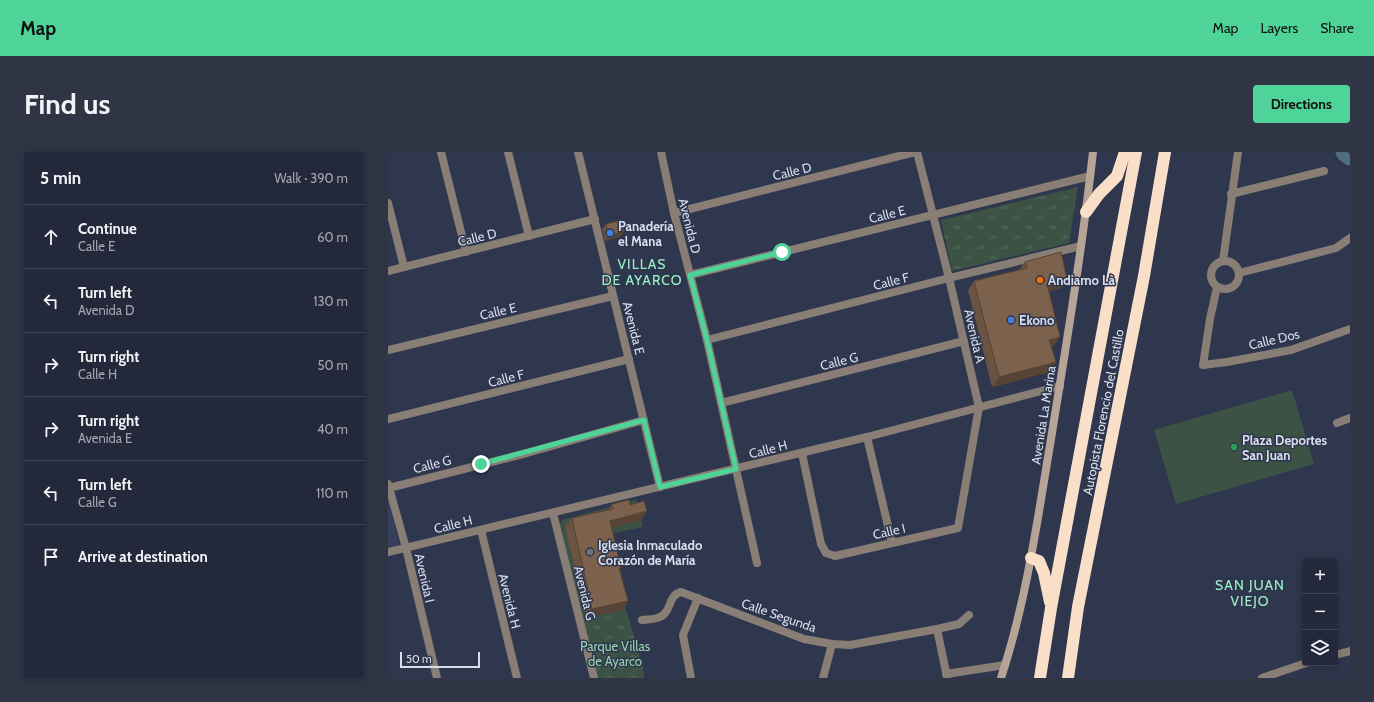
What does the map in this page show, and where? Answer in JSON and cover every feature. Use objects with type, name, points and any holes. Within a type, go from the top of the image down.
[{"type":"highway","points":[[1086,212],[1099,194],[1117,176],[1125,152]]},
{"type":"highway","name":"Autopista Florencio del Castillo","points":[[1040,678],[1051,608],[1136,152]]},
{"type":"highway","name":"Autopista Florencio del Castillo","points":[[1068,678],[1078,607],[1144,276],[1165,152]]},
{"type":"highway","points":[[1031,558],[1039,561],[1044,573],[1051,608]]},
{"type":"street","points":[[441,152],[466,252]]},
{"type":"street","points":[[508,152],[529,236]]},
{"type":"street","name":"Avenida E","points":[[578,152],[660,487]]},
{"type":"street","name":"Avenida D","points":[[661,152],[674,213],[707,340],[757,563]]},
{"type":"street","name":"Calle D","points":[[674,213],[916,152]]},
{"type":"street","name":"Avenida A","points":[[916,152],[934,215],[979,407],[958,528]]},
{"type":"street","name":"Avenida La Marina","points":[[1001,678],[1022,602],[1031,558],[1060,386],[1086,212],[1093,152]]},
{"type":"street","points":[[1223,261],[1231,194],[1238,152]]},
{"type":"street","points":[[1231,194],[1324,171]]},
{"type":"street","name":"Calle E","points":[[690,275],[1090,176]]},
{"type":"street","points":[[388,203],[404,267]]},
{"type":"street","name":"Calle D","points":[[388,271],[595,219]]},
{"type":"street","points":[[1239,273],[1336,248],[1350,238]]},
{"type":"street","name":"Calle F","points":[[707,340],[1081,246]]},
{"type":"street","points":[[1223,261],[1230,262],[1236,266],[1239,273],[1238,281],[1233,287],[1225,289],[1217,287],[1212,278],[1214,267],[1223,261]]},
{"type":"street","name":"Calle Dos","points":[[1217,287],[1210,319],[1203,365],[1291,350],[1350,329]]},
{"type":"street","name":"Calle E","points":[[388,350],[614,296]]},
{"type":"street","name":"Calle G","points":[[721,403],[964,341]]},
{"type":"street","name":"Calle F","points":[[388,419],[629,360]]},
{"type":"street","name":"Calle H","points":[[388,552],[867,437],[1060,386]]},
{"type":"street","points":[[1337,422],[1350,418]]},
{"type":"street","name":"Calle G","points":[[388,486],[527,453],[644,420]]},
{"type":"street","points":[[867,437],[892,543]]},
{"type":"street","name":"Calle I","points":[[802,453],[821,544],[826,553],[835,556],[958,528]]},
{"type":"street","name":"Avenida I","points":[[388,486],[406,548],[437,678]]},
{"type":"street","name":"Avenida G","points":[[553,513],[594,678]]},
{"type":"street","name":"Avenida H","points":[[481,530],[517,678]]},
{"type":"street","name":"Calle Segunda","points":[[642,620],[662,616],[666,613],[672,597],[676,593],[681,592],[804,639],[832,644],[850,645],[959,624],[969,615]]},
{"type":"street","points":[[691,678],[684,634],[698,598]]},
{"type":"street","points":[[937,629],[947,676],[1005,665]]},
{"type":"street","points":[[823,678],[832,644]]},
{"type":"street","points":[[1338,654],[1350,651]]},
{"type":"street","points":[[1262,678],[1302,664]]},
{"type":"shaded area","points":[[388,501],[399,545],[388,548]]},
{"type":"green space","points":[[1078,187],[1069,243],[952,271],[941,220]]},
{"type":"green space","name":"Plaza Deportes San Juan","points":[[1292,390],[1314,464],[1176,504],[1154,430]]},
{"type":"green space","points":[[636,500],[643,527],[609,534],[626,609],[622,610],[566,527],[577,582],[585,581],[586,585],[578,587],[586,618],[583,619],[560,524],[562,520]]},
{"type":"green space","name":"Parque Villas de Ayarco","points":[[626,609],[643,668],[644,678],[597,678],[583,619]]},
{"type":"building","points":[[621,220],[624,231],[609,236],[606,224]]},
{"type":"building","name":"Ekono","points":[[1061,252],[1067,279],[1047,284],[1060,337],[1049,340],[1056,362],[999,377],[974,281],[1027,268],[1025,262]]},
{"type":"building","name":"Iglesia Inmaculado Corazón de María","points":[[629,500],[630,505],[644,501],[647,511],[610,521],[621,568],[619,568],[628,601],[592,609],[572,518],[613,509],[612,504]]},
{"type":"waterway","points":[[1345,152],[1350,156]]},
{"type":"place","name":"Panadería el Mana","points":[[610,233]]},
{"type":"place","name":"Andiamo Là","points":[[1040,280]]},
{"type":"place","name":"Ekono","points":[[1011,320]]},
{"type":"place","name":"Plaza Deportes San Juan","points":[[1234,447]]},
{"type":"place","name":"Iglesia Inmaculado Corazón de María","points":[[590,552]]},
{"type":"district","name":"VILLAS DE AYARCO","points":[[642,272]]},
{"type":"district","name":"SAN JUAN VIEJO","points":[[1250,594]]},
{"type":"route","points":[[481,464],[527,453],[644,420],[660,487],[736,469],[707,340],[690,275],[782,252]]}]
